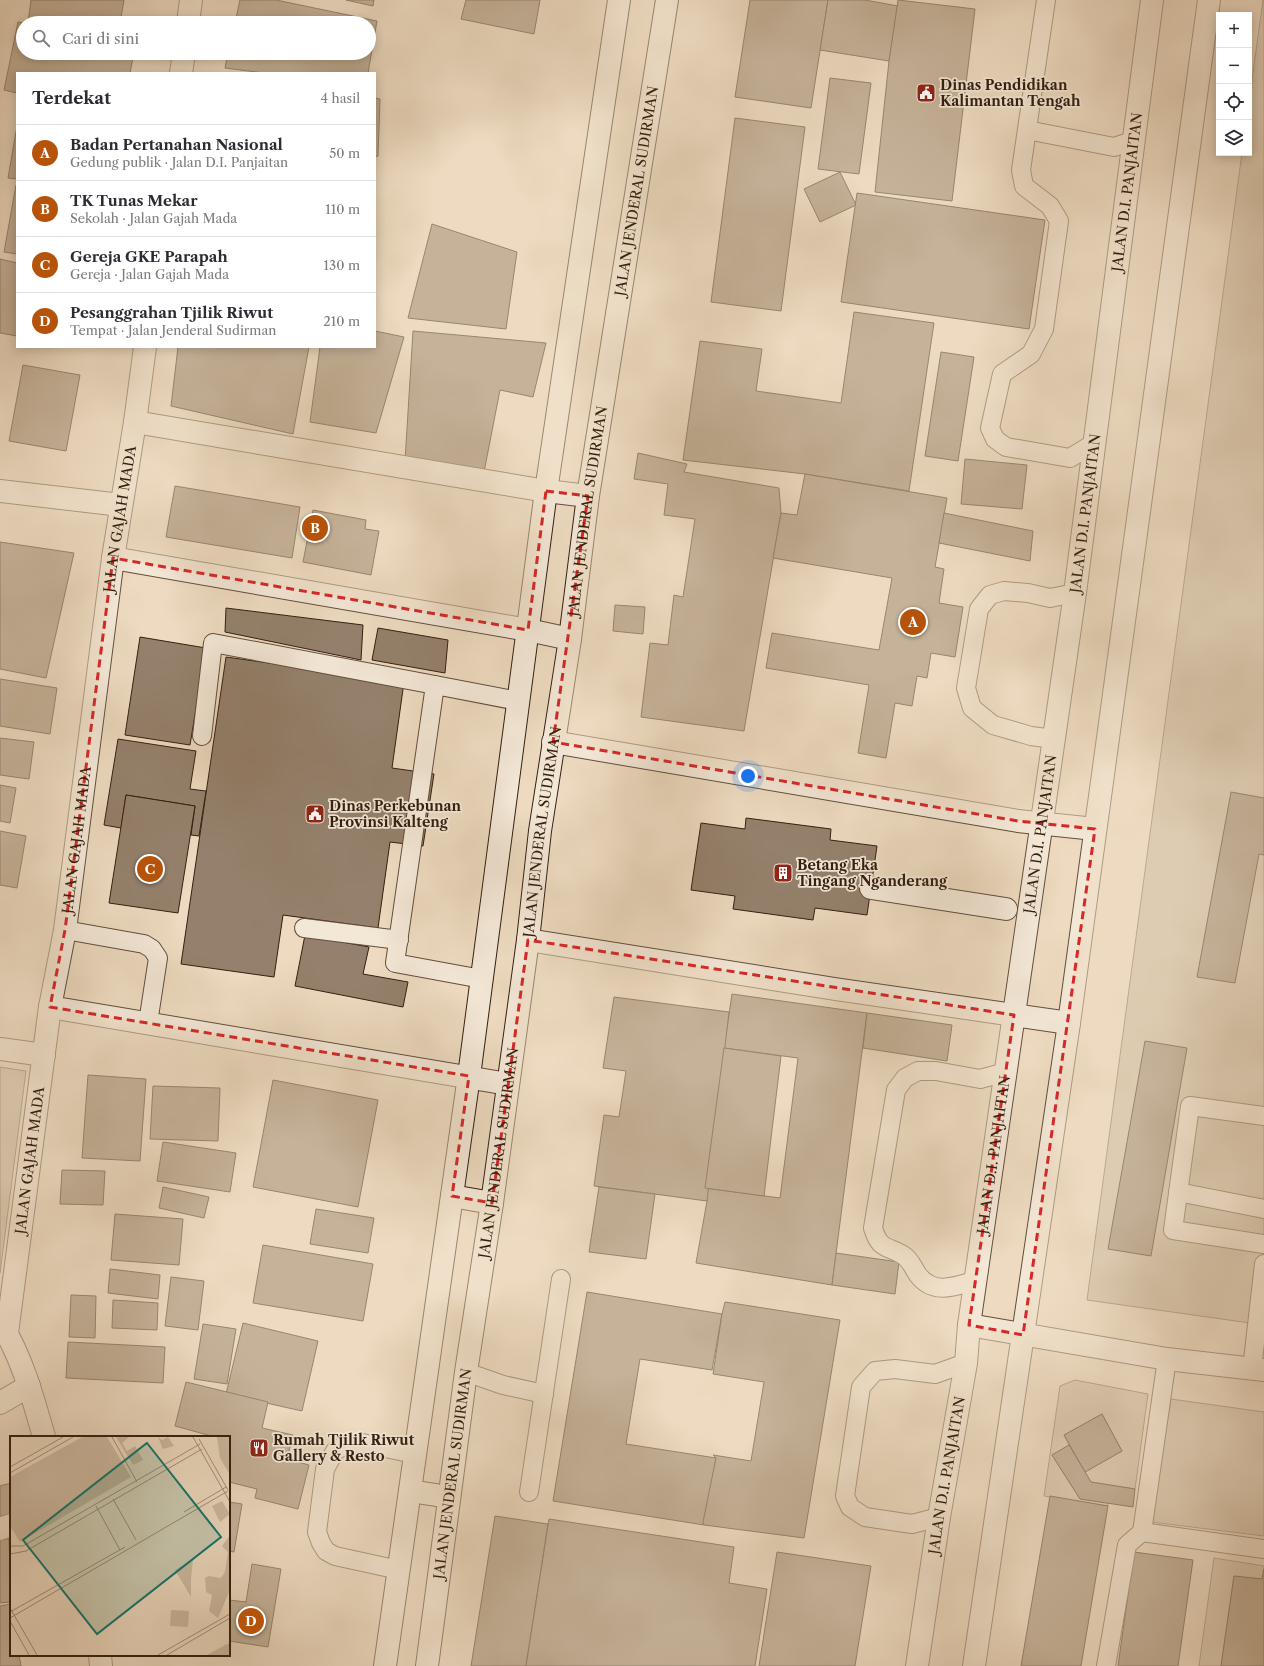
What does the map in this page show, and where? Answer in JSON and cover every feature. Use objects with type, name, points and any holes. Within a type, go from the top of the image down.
[{"type":"street","points":[[189,16],[191,0]]},
{"type":"street","points":[[385,1666],[469,1076],[546,491],[620,0]]},
{"type":"street","name":"JALAN JENDERAL SUDIRMAN","points":[[428,1666],[466,1372],[492,1204],[528,940],[540,831],[570,639],[588,496],[667,0]]},
{"type":"street","name":"JALAN D.I. PANJAITAN","points":[[917,1666],[939,1517],[966,1363],[969,1325],[1075,593],[1096,442],[1152,0]]},
{"type":"street","points":[[974,1666],[1069,1023],[1209,0]]},
{"type":"street","points":[[181,72],[183,60]]},
{"type":"street","name":"JALAN GAJAH MADA","points":[[4,1328],[50,1007],[65,930],[113,558],[135,422],[145,348]]},
{"type":"street","points":[[135,422],[546,491],[588,496]]},
{"type":"street","points":[[0,491],[121,506]]},
{"type":"street","points":[[113,558],[528,630],[570,639]]},
{"type":"street","points":[[553,742],[1042,824],[1095,829]]},
{"type":"street","points":[[871,888],[1006,909]]},
{"type":"street","points":[[528,940],[563,947],[835,989],[1069,1023]]},
{"type":"street","points":[[50,1007],[469,1076],[508,1084]]},
{"type":"street","points":[[0,1049],[44,1055]]},
{"type":"street","points":[[452,1196],[492,1204]]},
{"type":"street","points":[[969,1325],[1167,1359],[1258,1369]]},
{"type":"street","points":[[4,1328],[29,1386],[44,1436]]},
{"type":"street","points":[[0,1403],[29,1386]]},
{"type":"street","points":[[410,1491],[450,1497]]},
{"type":"street","points":[[0,1529],[10,1525]]},
{"type":"street","points":[[100,1656],[101,1666]]},
{"type":"lane","points":[[1046,0],[1021,170],[1024,186],[1050,206],[1060,221],[1044,329],[1031,354],[1002,374],[990,428],[995,439],[1006,447],[1070,458],[1096,442]]},
{"type":"lane","points":[[1027,130],[1114,147],[1135,140]]},
{"type":"lane","points":[[1054,739],[1031,736],[992,725],[972,708],[966,688],[979,609],[990,595],[1004,591],[1028,593],[1050,598],[1075,593]]},
{"type":"lane","points":[[202,736],[213,643],[518,701]]},
{"type":"lane","points":[[435,686],[395,963],[482,979]]},
{"type":"lane","points":[[304,928],[399,940]]},
{"type":"lane","points":[[65,930],[144,944],[152,949],[158,958],[148,1023]]},
{"type":"lane","points":[[976,1280],[948,1289],[928,1285],[904,1256],[884,1246],[876,1239],[873,1228],[896,1090],[905,1078],[918,1071],[936,1071],[980,1080],[1006,1072]]},
{"type":"lane","points":[[1264,1116],[1190,1106],[1173,1230],[1264,1244]]},
{"type":"lane","points":[[1178,1192],[1264,1209]]},
{"type":"lane","points":[[1258,1369],[1264,1264]]},
{"type":"lane","points":[[529,1492],[561,1279]]},
{"type":"lane","points":[[1106,1666],[1127,1545],[1142,1532],[1167,1359]]},
{"type":"lane","points":[[939,1517],[912,1524],[865,1517],[850,1507],[845,1496],[861,1387],[875,1371],[895,1369],[935,1374],[966,1363]]},
{"type":"lane","points":[[466,1372],[503,1385],[544,1394]]},
{"type":"lane","points":[[399,1570],[336,1556],[326,1551],[317,1532],[325,1469],[335,1451],[345,1445],[362,1443],[414,1454]]},
{"type":"lane","points":[[1142,1532],[1264,1549]]},
{"type":"highlighted area","points":[[546,491],[588,496],[553,742],[1018,821],[1095,829],[1023,1335],[969,1325],[1014,1015],[528,940],[492,1203],[452,1196],[469,1076],[50,1007],[65,930],[113,558],[528,630]]},
{"type":"shaded area","points":[[1264,0],[1264,1325],[1087,1300],[1242,156],[1252,156],[1252,80]]},
{"type":"shaded area","points":[[0,1067],[26,1071],[0,1273]]},
{"type":"shaded area","points":[[1075,1380],[1148,1394],[1135,1489],[1091,1482],[1085,1472],[1122,1451],[1102,1414],[1064,1435],[1069,1445],[1052,1455],[1080,1499],[1108,1503],[1108,1506],[1044,1496],[1060,1386]]},
{"type":"shaded area","points":[[1171,1399],[1264,1412],[1264,1536],[1151,1522]]},
{"type":"shaded area","points":[[1214,1558],[1264,1566],[1262,1579],[1234,1576],[1221,1666],[1199,1666]]},
{"type":"building","points":[[31,0],[124,0],[121,16],[29,16]]},
{"type":"building","points":[[240,0],[276,0],[353,16],[237,16]]},
{"type":"building","points":[[346,0],[374,0],[373,6]]},
{"type":"building","points":[[466,0],[540,0],[534,34],[461,19]]},
{"type":"building","points":[[750,0],[828,0],[811,108],[735,97]]},
{"type":"building","points":[[828,0],[865,0],[898,6],[889,61],[820,50]]},
{"type":"building","points":[[898,0],[975,9],[952,201],[875,192],[889,61]]},
{"type":"building","points":[[16,32],[16,60],[133,60],[130,72],[16,72],[16,93],[4,90]]},
{"type":"building","points":[[227,60],[370,60],[368,72],[256,72],[225,68]]},
{"type":"building","points":[[830,78],[871,83],[859,174],[818,169]]},
{"type":"building","points":[[376,98],[380,99],[378,156],[376,157]]},
{"type":"building","points":[[735,118],[805,127],[781,311],[711,302]]},
{"type":"building","points":[[16,132],[16,179],[8,178]]},
{"type":"building","points":[[840,172],[856,205],[820,222],[804,189]]},
{"type":"building","points":[[16,185],[16,254],[4,252]]},
{"type":"building","points":[[857,193],[1045,220],[1029,329],[841,302]]},
{"type":"building","points":[[432,224],[517,252],[506,329],[408,318]]},
{"type":"building","points":[[0,259],[16,263],[16,336],[0,333]]},
{"type":"building","points":[[854,312],[934,323],[909,491],[805,474],[683,460],[700,341],[762,349],[756,391],[841,403]]},
{"type":"building","points":[[376,331],[404,337],[376,433],[310,422],[320,348],[376,348]]},
{"type":"building","points":[[413,331],[546,343],[533,397],[500,390],[484,472],[405,461]]},
{"type":"building","points":[[178,348],[309,348],[293,434],[171,406]]},
{"type":"building","points":[[941,352],[974,357],[958,461],[925,456]]},
{"type":"building","points":[[23,365],[80,375],[66,451],[9,441]]},
{"type":"building","points":[[638,453],[687,464],[684,472],[779,488],[781,513],[744,731],[641,717],[650,643],[668,645],[674,595],[683,597],[695,519],[664,515],[668,484],[634,479]]},
{"type":"building","points":[[965,459],[1027,465],[1022,509],[961,504]]},
{"type":"building","points":[[805,474],[947,498],[935,567],[944,569],[939,603],[963,607],[955,657],[931,653],[927,678],[917,676],[912,706],[895,703],[886,758],[858,753],[869,685],[766,668],[772,633],[879,650],[892,578],[773,558],[781,513],[797,515]]},
{"type":"building","points":[[175,486],[300,507],[292,558],[166,537]]},
{"type":"building","points":[[313,510],[366,520],[365,529],[379,531],[371,575],[303,562]]},
{"type":"building","points":[[944,513],[1033,531],[1030,561],[939,543]]},
{"type":"building","points":[[0,542],[74,553],[46,678],[0,669]]},
{"type":"building","points":[[615,605],[645,607],[643,634],[613,631]]},
{"type":"building","points":[[226,608],[363,625],[361,660],[225,632]]},
{"type":"building","points":[[378,628],[448,640],[445,673],[372,660]]},
{"type":"building","points":[[140,637],[206,648],[190,745],[125,735]]},
{"type":"building","name":"Dinas Perkebunan Provinsi Kalteng","points":[[226,657],[404,682],[392,768],[434,774],[423,846],[390,842],[378,928],[283,915],[274,977],[181,964]]},
{"type":"building","points":[[0,679],[57,688],[50,734],[0,726]]},
{"type":"building","points":[[0,738],[34,742],[29,779],[0,775]]},
{"type":"building","points":[[118,739],[196,751],[190,789],[206,791],[199,836],[191,835],[195,806],[126,795],[121,828],[104,825]]},
{"type":"building","points":[[0,785],[16,788],[10,823],[0,821]]},
{"type":"building","points":[[1231,792],[1264,798],[1264,855],[1259,854],[1235,983],[1197,977]]},
{"type":"building","points":[[126,795],[195,806],[178,913],[109,903]]},
{"type":"building","name":"Betang Eka Tingang Nganderang","points":[[746,818],[831,829],[830,840],[877,846],[867,915],[815,908],[813,920],[733,909],[735,896],[691,890],[701,823],[745,829]]},
{"type":"building","points":[[0,831],[26,836],[17,888],[0,885]]},
{"type":"building","points":[[305,935],[369,947],[363,974],[408,982],[403,1007],[295,986]]},
{"type":"building","points":[[732,994],[867,1013],[832,1285],[696,1263],[707,1201],[705,1188],[780,1198],[798,1058],[724,1048]]},
{"type":"building","points":[[614,997],[729,1012],[707,1201],[594,1186],[604,1115],[619,1117],[626,1071],[603,1068]]},
{"type":"building","points":[[867,1013],[952,1025],[947,1061],[863,1048]]},
{"type":"building","points":[[1145,1041],[1187,1048],[1151,1256],[1108,1249]]},
{"type":"building","points":[[724,1048],[781,1056],[764,1196],[705,1188]]},
{"type":"building","points":[[88,1075],[146,1079],[140,1161],[82,1158]]},
{"type":"building","points":[[273,1080],[378,1100],[358,1207],[253,1187]]},
{"type":"building","points":[[153,1086],[220,1088],[218,1141],[150,1139]]},
{"type":"building","points":[[163,1142],[236,1153],[230,1192],[157,1181]]},
{"type":"building","points":[[62,1170],[105,1171],[103,1205],[60,1204]]},
{"type":"building","points":[[163,1187],[209,1197],[204,1218],[159,1208]]},
{"type":"building","points":[[599,1187],[655,1194],[646,1259],[589,1252]]},
{"type":"building","points":[[316,1209],[374,1218],[368,1253],[310,1244]]},
{"type":"building","points":[[115,1214],[183,1219],[179,1265],[111,1260]]},
{"type":"building","points":[[263,1245],[373,1264],[363,1321],[253,1303]]},
{"type":"building","points":[[836,1253],[899,1262],[895,1294],[832,1285]]},
{"type":"building","points":[[110,1269],[160,1275],[158,1299],[108,1293]]},
{"type":"building","points":[[171,1277],[204,1281],[198,1330],[165,1326]]},
{"type":"building","points":[[587,1292],[722,1314],[712,1370],[640,1359],[626,1444],[716,1458],[704,1525],[553,1501]]},
{"type":"building","points":[[71,1295],[96,1296],[95,1338],[69,1337]]},
{"type":"building","points":[[113,1300],[158,1303],[157,1330],[112,1328]]},
{"type":"building","points":[[725,1302],[840,1320],[804,1538],[704,1525],[703,1522],[716,1458],[713,1455],[751,1461],[764,1382],[713,1374]]},
{"type":"building","points":[[243,1323],[318,1341],[302,1411],[226,1394]]},
{"type":"building","points":[[203,1324],[236,1329],[227,1384],[194,1379]]},
{"type":"building","points":[[68,1342],[165,1347],[163,1383],[66,1378]]},
{"type":"building","name":"Rumah Tjilik Riwut Gallery & Resto","points":[[186,1382],[268,1402],[262,1428],[293,1435],[287,1459],[309,1465],[298,1509],[255,1498],[257,1489],[230,1482],[230,1436],[211,1436],[175,1426]]},
{"type":"building","points":[[1102,1414],[1122,1451],[1085,1472],[1064,1435]]},
{"type":"building","points":[[1069,1445],[1091,1482],[1135,1489],[1133,1507],[1080,1499],[1052,1455]]},
{"type":"building","points":[[10,1483],[10,1515],[0,1517],[0,1486]]},
{"type":"building","points":[[1050,1496],[1108,1506],[1081,1666],[1021,1666]]},
{"type":"building","points":[[230,1502],[242,1504],[234,1552],[230,1551]]},
{"type":"building","points":[[495,1516],[548,1524],[526,1666],[471,1666]]},
{"type":"building","points":[[549,1519],[734,1547],[729,1583],[767,1589],[755,1666],[526,1666]]},
{"type":"building","points":[[0,1539],[9,1539],[10,1602],[0,1603]]},
{"type":"building","points":[[777,1552],[871,1566],[855,1666],[759,1666]]},
{"type":"building","points":[[1134,1552],[1193,1560],[1178,1666],[1118,1666]]},
{"type":"building","points":[[252,1564],[281,1569],[268,1647],[230,1641],[230,1600],[246,1602]]},
{"type":"building","points":[[1264,1569],[1264,1666],[1221,1666],[1234,1576],[1262,1579]]},
{"type":"building","points":[[10,1604],[10,1656],[19,1656],[21,1666],[0,1666],[0,1606]]},
{"type":"place","name":"Dinas Pendidikan Kalimantan Tengah","points":[[926,93]]},
{"type":"place","name":"TK Tunas Mekar","points":[[315,528]]},
{"type":"place","name":"Badan Pertanahan Nasional","points":[[913,622]]},
{"type":"place","name":"Dinas Perkebunan Provinsi Kalteng","points":[[315,814]]},
{"type":"place","name":"Gereja GKE Parapah","points":[[150,869]]},
{"type":"place","name":"Betang Eka Tingang Nganderang","points":[[783,873]]},
{"type":"place","name":"Rumah Tjilik Riwut Gallery & Resto","points":[[259,1448]]},
{"type":"place","name":"Pesanggrahan Tjilik Riwut","points":[[251,1621]]}]
